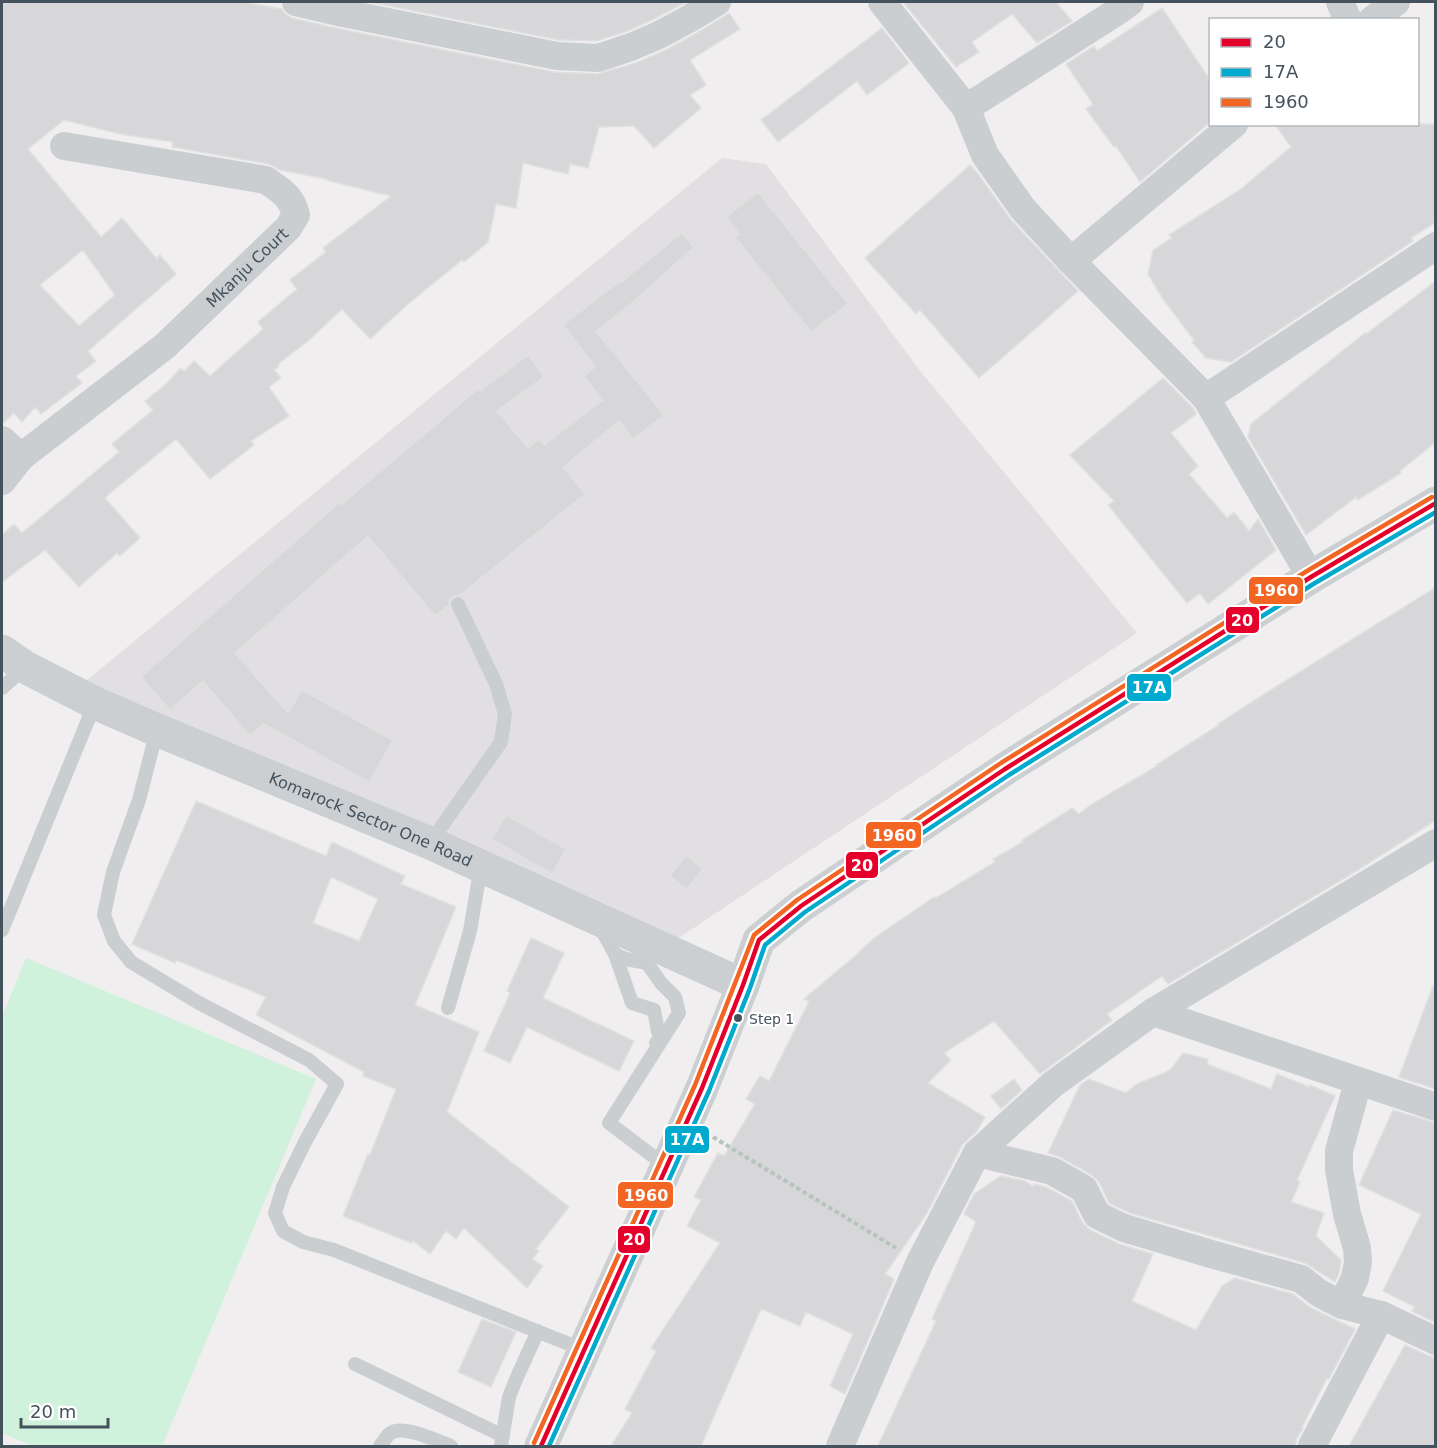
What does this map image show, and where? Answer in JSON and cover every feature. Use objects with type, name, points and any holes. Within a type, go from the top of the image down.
[{"type":"main road","points":[[541,1446],[702,1088],[759,940],[801,906],[1005,769],[1311,578],[1436,503]]},
{"type":"main road","name":"Komarock Sector One Road","points":[[9,669],[430,843],[743,985]]},
{"type":"street","points":[[296,2],[557,56],[597,58],[659,35],[717,2]]},
{"type":"street","points":[[882,2],[966,108],[985,155],[1023,209],[1206,398],[1311,578]]},
{"type":"street","points":[[966,108],[1130,2]]},
{"type":"street","points":[[1340,2],[1347,18]]},
{"type":"street","points":[[1375,18],[1396,2]]},
{"type":"street","points":[[1071,261],[1232,126]]},
{"type":"street","name":"Mkanju Court","points":[[2,481],[11,449],[165,346],[288,228],[296,215],[287,195],[266,180],[64,146]]},
{"type":"street","points":[[1206,398],[1436,246]]},
{"type":"street","points":[[840,1446],[920,1262],[977,1153],[1053,1084],[1153,1011],[1436,843]]},
{"type":"street","points":[[1153,1011],[1436,1107]]},
{"type":"street","points":[[1342,1305],[1355,1278],[1358,1262],[1357,1248],[1347,1214],[1339,1170],[1339,1151],[1358,1082]]},
{"type":"street","points":[[977,1153],[1052,1172],[1084,1189],[1097,1215],[1124,1228],[1301,1279],[1342,1305],[1381,1315],[1436,1341]]},
{"type":"street","points":[[1312,1446],[1381,1315]]},
{"type":"lane","points":[[430,843],[501,742],[505,714],[496,684],[458,604]]},
{"type":"lane","points":[[2,930],[95,703]]},
{"type":"lane","points":[[157,730],[139,800],[113,872],[104,915],[114,941],[131,962],[199,1003],[309,1060],[337,1084],[283,1187],[275,1213],[283,1231],[303,1242],[333,1250],[584,1350]]},
{"type":"lane","points":[[448,1008],[470,931],[481,866]]},
{"type":"lane","points":[[595,918],[615,954],[632,1003],[654,1010],[658,1032],[662,1036],[636,1066],[609,1123]]},
{"type":"lane","points":[[609,1123],[679,1013],[675,997],[661,983],[647,963],[626,959],[615,954]]},
{"type":"lane","points":[[609,1123],[666,1166]]},
{"type":"lane","points":[[355,1364],[502,1441],[509,1397],[538,1332]]},
{"type":"lane","points":[[380,1446],[390,1434],[400,1430],[451,1446]]},
{"type":"path","points":[[689,1115],[719,1142],[920,1262]]},
{"type":"shaded area","points":[[722,158],[766,164],[921,372],[1137,633],[647,959],[81,685]]},
{"type":"green space","points":[[26,958],[316,1079],[162,1446],[34,1446],[2,1433],[2,1017]]},
{"type":"building","points":[[2,2],[242,2],[282,9],[292,18],[340,29],[554,72],[597,74],[636,63],[666,50],[729,13],[740,29],[690,60],[706,85],[690,95],[701,108],[654,148],[634,126],[599,127],[588,168],[570,164],[568,174],[523,163],[516,208],[496,204],[488,242],[408,304],[370,339],[342,309],[274,370],[281,378],[269,387],[289,416],[251,441],[254,445],[210,479],[176,439],[109,494],[105,498],[140,538],[120,556],[117,553],[79,587],[45,550],[2,582],[2,535],[14,524],[22,533],[119,452],[112,444],[153,410],[145,401],[181,368],[184,371],[194,361],[210,376],[263,329],[258,322],[297,289],[290,280],[326,252],[323,248],[391,196],[327,179],[280,170],[269,164],[172,147],[173,142],[120,134],[64,120],[28,149],[101,237],[122,218],[157,259],[160,255],[176,274],[88,351],[96,361],[76,376],[82,383],[41,414],[35,407],[22,422],[14,413],[2,424]],"holes":[[[83,250],[115,295],[79,326],[40,285]]]},
{"type":"building","points":[[370,2],[686,2],[625,32],[596,41],[559,40]]},
{"type":"building","points":[[903,2],[1056,2],[1072,21],[1037,43],[1012,14],[972,42],[979,52],[956,67]]},
{"type":"building","points":[[1162,8],[1209,78],[1209,123],[1140,182],[1116,146],[1114,147],[1086,109],[1093,104],[1066,64],[1094,46],[1097,51]]},
{"type":"building","points":[[882,28],[909,63],[867,95],[857,81],[778,142],[761,120]]},
{"type":"building","points":[[1436,124],[1436,222],[1411,238],[1413,241],[1231,362],[1206,358],[1192,342],[1194,340],[1163,299],[1148,274],[1153,250],[1172,238],[1169,235],[1241,189],[1291,147],[1276,126]]},
{"type":"building","points":[[970,165],[1011,220],[1078,291],[979,378],[920,310],[916,314],[865,258]]},
{"type":"building","points":[[758,192],[848,304],[811,332],[735,237],[739,234],[726,217]]},
{"type":"building","points":[[682,233],[694,247],[633,302],[596,331],[664,415],[633,439],[619,421],[563,467],[585,494],[460,595],[450,599],[449,605],[435,616],[368,536],[235,653],[288,713],[302,690],[393,740],[369,782],[264,724],[250,736],[203,681],[170,710],[141,677],[340,502],[342,504],[478,389],[480,391],[528,355],[544,377],[497,411],[528,448],[539,439],[544,445],[603,400],[584,376],[595,367],[563,325]]},
{"type":"building","points":[[1436,281],[1436,442],[1400,471],[1401,473],[1358,500],[1356,497],[1306,535],[1248,437],[1251,424],[1365,333]]},
{"type":"building","points":[[1163,378],[1193,408],[1196,414],[1171,433],[1198,466],[1189,474],[1227,518],[1234,512],[1249,531],[1258,519],[1276,550],[1208,604],[1200,593],[1187,603],[1108,505],[1114,501],[1070,455]]},
{"type":"building","points":[[1436,587],[1436,820],[1358,870],[1168,984],[1162,976],[1107,1014],[1112,1020],[1040,1074],[994,1021],[944,1053],[951,1060],[928,1083],[985,1117],[977,1131],[962,1145],[927,1213],[885,1274],[894,1279],[845,1394],[830,1386],[853,1334],[806,1312],[800,1326],[761,1309],[701,1446],[611,1446],[632,1413],[625,1409],[656,1351],[651,1348],[720,1243],[687,1226],[701,1200],[694,1197],[718,1153],[724,1156],[755,1104],[746,1099],[760,1076],[769,1081],[809,1002],[804,999],[873,939],[934,897],[936,898],[995,862],[993,859],[1023,842],[1022,840],[1072,808],[1079,814],[1157,766],[1266,693]]},
{"type":"building","points":[[196,801],[326,856],[332,842],[405,876],[401,884],[456,907],[415,1005],[479,1032],[447,1112],[569,1207],[536,1249],[539,1251],[532,1259],[543,1266],[527,1288],[464,1228],[456,1239],[446,1231],[430,1254],[413,1241],[412,1243],[343,1216],[396,1089],[363,1076],[364,1072],[256,1015],[266,997],[176,960],[175,963],[132,944]],"holes":[[[331,877],[378,899],[359,941],[313,923]]]},
{"type":"building","points":[[506,815],[566,849],[552,874],[492,839]]},
{"type":"building","points":[[686,855],[703,869],[687,889],[670,876]]},
{"type":"building","points":[[531,938],[564,953],[543,998],[634,1041],[619,1071],[527,1027],[510,1063],[484,1051],[510,993],[507,991]]},
{"type":"building","points":[[1433,986],[1436,986],[1436,1089],[1399,1077]]},
{"type":"building","points":[[1183,1053],[1208,1059],[1207,1064],[1271,1089],[1277,1074],[1335,1096],[1297,1180],[1300,1182],[1291,1202],[1324,1213],[1316,1236],[1341,1260],[1335,1282],[1305,1263],[1130,1213],[1109,1203],[1099,1182],[1092,1175],[1048,1153],[1080,1085],[1089,1079],[1126,1093],[1137,1084],[1172,1068]]},
{"type":"building","points":[[1014,1079],[1022,1090],[1001,1109],[991,1096]]},
{"type":"building","points":[[1393,1110],[1436,1123],[1436,1323],[1412,1311],[1415,1307],[1383,1291],[1421,1214],[1359,1185]]},
{"type":"building","points":[[1001,1176],[1025,1181],[1033,1187],[1034,1184],[1046,1187],[1072,1201],[1082,1222],[1090,1230],[1119,1244],[1153,1254],[1132,1301],[1196,1330],[1222,1286],[1235,1278],[1293,1294],[1311,1308],[1355,1329],[1329,1379],[1327,1378],[1295,1446],[878,1446],[936,1321],[932,1319],[976,1222],[964,1214],[974,1194]]},
{"type":"building","points":[[482,1319],[516,1332],[491,1387],[458,1372]]},
{"type":"building","points":[[1405,1345],[1436,1357],[1436,1446],[1349,1446]]},
{"type":"transit line","name":"1960","points":[[534,1443],[695,1085],[754,935],[797,900],[1001,763],[1307,571],[1432,497]]},
{"type":"transit line","name":"20","points":[[541,1446],[702,1088],[759,940],[801,906],[1005,769],[1311,577],[1436,503]]},
{"type":"transit line","name":"17A","points":[[549,1446],[709,1091],[765,945],[805,912],[1009,775],[1315,583],[1436,512]]},
{"type":"place","name":"Step 1","points":[[738,1018]]}]
